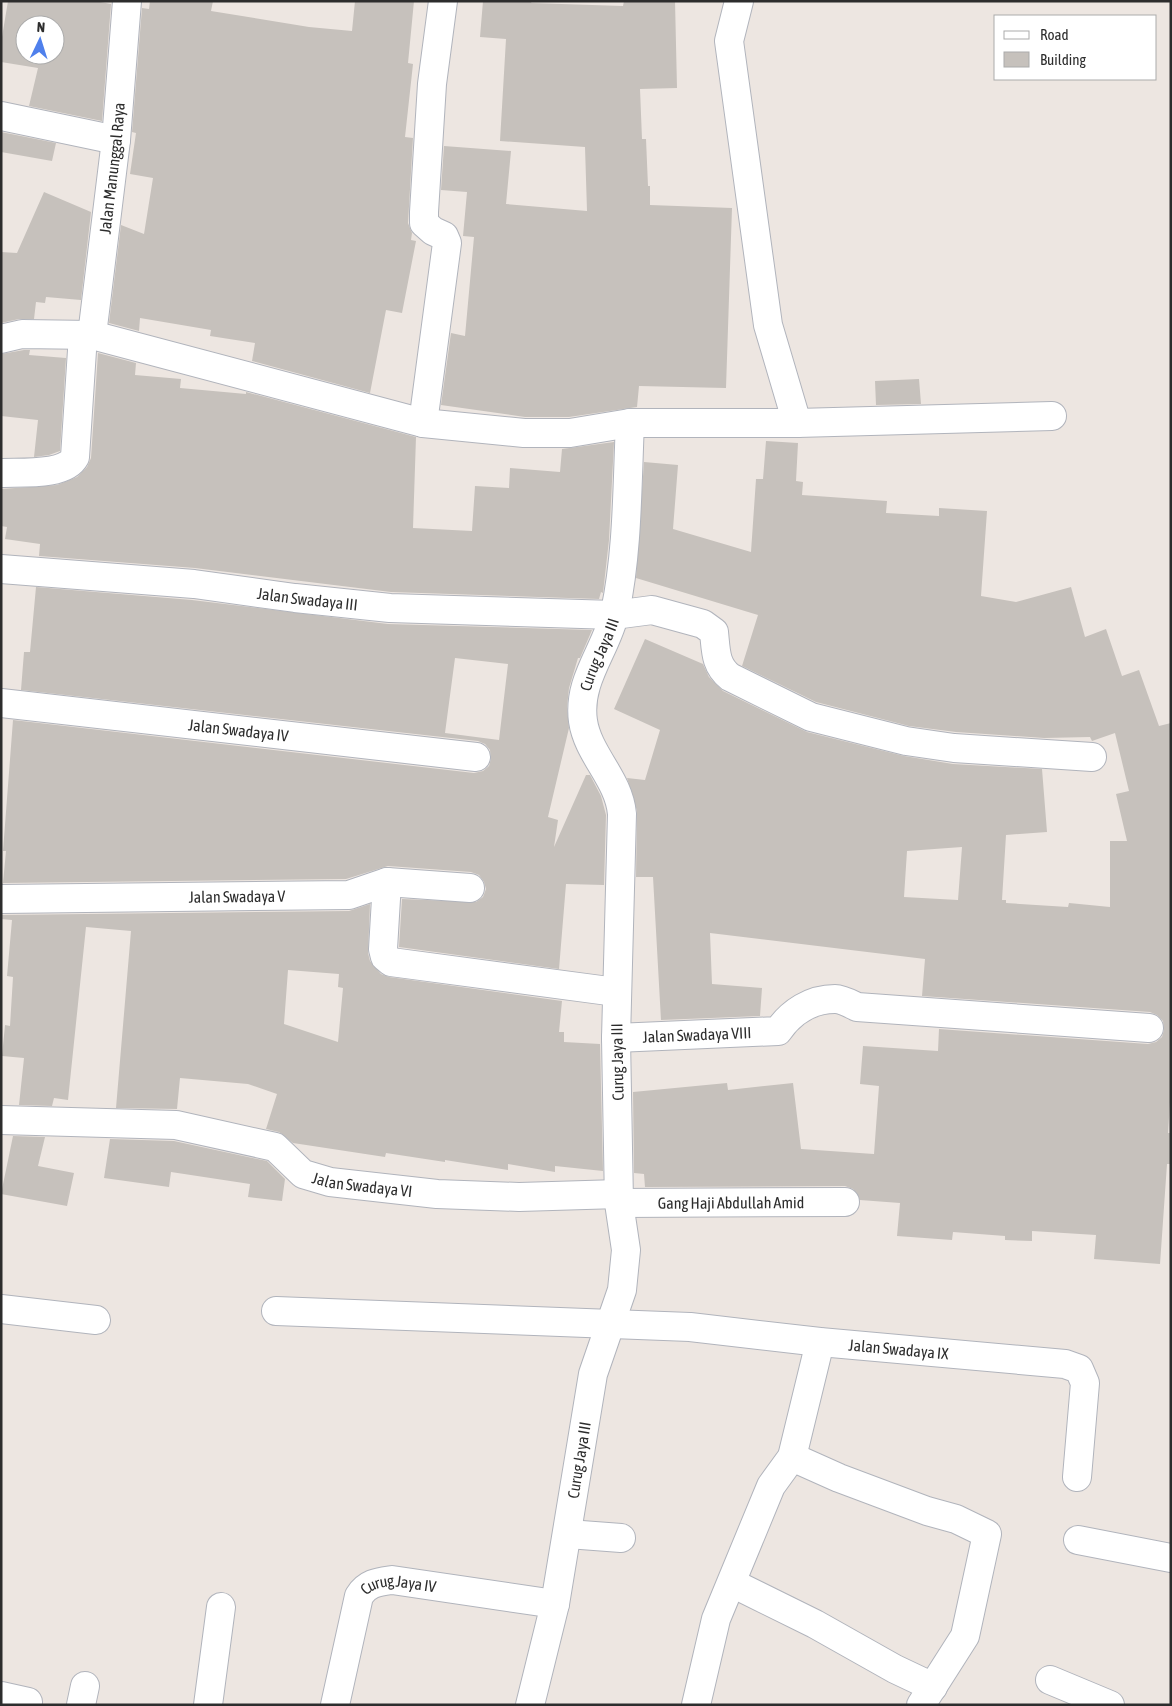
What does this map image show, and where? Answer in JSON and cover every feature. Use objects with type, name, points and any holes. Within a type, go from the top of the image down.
[{"type":"street","name":"Jalan Manunggal Raya","points":[[1,473],[58,470],[72,462],[75,457],[87,335],[116,140],[127,1]]},
{"type":"street","points":[[423,423],[447,244],[444,236],[433,231],[424,223],[432,84],[443,1]]},
{"type":"street","points":[[739,1],[730,41],[767,315],[797,423]]},
{"type":"street","points":[[1,116],[116,140]]},
{"type":"street","points":[[1,339],[22,334],[87,335],[423,423],[524,433],[570,433],[630,423],[797,423],[1052,416]]},
{"type":"street","name":"Curug Jaya III","points":[[530,1705],[555,1604],[593,1374],[608,1325],[622,1290],[626,1250],[619,1199],[616,1038],[616,992],[623,835],[621,798],[591,747],[583,720],[584,698],[591,669],[614,615],[624,557],[630,423]]},
{"type":"street","name":"Jalan Swadaya III","points":[[1,569],[194,584],[295,598],[390,608],[614,615],[652,610],[691,620],[711,628],[714,632],[718,664],[726,674],[811,717],[830,723],[936,746],[1092,757]]},
{"type":"street","name":"Jalan Swadaya IV","points":[[1,703],[476,758]]},
{"type":"street","points":[[388,882],[383,949],[386,957],[391,962],[398,965],[616,992]]},
{"type":"street","name":"Jalan Swadaya V","points":[[1,899],[349,895],[388,882],[470,888]]},
{"type":"street","name":"Jalan Swadaya VIII","points":[[616,1038],[778,1031],[788,1016],[813,1002],[836,999],[857,1007],[1149,1028]]},
{"type":"street","name":"Jalan Swadaya VI","points":[[1,1120],[176,1125],[275,1147],[303,1174],[330,1182],[437,1194],[619,1199]]},
{"type":"street","name":"Gang Haji Abdullah Amid","points":[[619,1199],[845,1202]]},
{"type":"street","points":[[1,1309],[96,1320]]},
{"type":"street","name":"Jalan Swadaya IX","points":[[276,1311],[690,1327],[820,1342],[1065,1364],[1079,1369],[1085,1383],[1077,1477]]},
{"type":"street","points":[[696,1705],[716,1620],[771,1486],[792,1457],[820,1342]]},
{"type":"street","points":[[732,1583],[815,1624],[894,1669],[927,1696],[965,1636],[988,1534],[956,1519],[927,1511],[839,1478],[792,1457]]},
{"type":"street","points":[[568,1534],[621,1538]]},
{"type":"street","points":[[1078,1540],[1171,1558]]},
{"type":"street","name":"Curug Jaya IV","points":[[334,1705],[359,1596],[364,1587],[376,1582],[392,1580],[555,1604]]},
{"type":"street","points":[[208,1705],[221,1607]]},
{"type":"street","points":[[1050,1680],[1110,1705]]},
{"type":"street","points":[[1,1696],[28,1702]]},
{"type":"building","points":[[8,1],[95,1],[111,4],[102,121],[29,106],[38,68],[20,65],[65,65],[65,15],[15,15],[15,64],[1,62],[1,43]]},
{"type":"building","points":[[150,1],[213,1],[211,11],[309,27],[352,31],[355,1],[414,1],[408,63],[413,64],[405,137],[413,138],[408,223],[412,233],[411,240],[416,241],[402,313],[386,310],[370,393],[252,361],[255,343],[210,336],[211,330],[140,318],[139,331],[109,323],[121,225],[144,234],[153,178],[130,174],[136,133],[132,132],[142,8],[149,9]]},
{"type":"building","points":[[483,1],[532,1],[531,3],[623,6],[624,1],[675,1],[677,88],[640,89],[642,139],[646,139],[650,205],[732,208],[726,388],[639,386],[637,407],[569,417],[525,417],[441,405],[451,333],[465,336],[474,237],[463,236],[467,192],[441,190],[444,146],[511,151],[506,204],[587,211],[585,147],[500,141],[506,39],[480,37]]},
{"type":"building","points":[[1,132],[56,143],[52,161],[1,152]]},
{"type":"building","points":[[44,192],[91,212],[81,300],[46,297],[45,303],[36,302],[34,319],[19,319],[1,323],[1,252],[17,253]]},
{"type":"building","points":[[30,350],[29,355],[66,358],[60,451],[49,455],[34,457],[38,420],[1,416],[1,354]]},
{"type":"building","points":[[98,353],[136,363],[135,375],[181,379],[180,388],[246,394],[246,392],[416,437],[413,528],[472,531],[475,486],[509,488],[510,468],[560,472],[562,449],[614,442],[609,540],[603,593],[601,592],[599,599],[391,592],[195,568],[39,556],[40,544],[5,539],[7,527],[1,526],[1,489],[57,485],[77,477],[87,467],[91,458]]},
{"type":"building","points":[[919,379],[921,404],[876,405],[875,381]]},
{"type":"building","points":[[766,441],[798,443],[796,481],[803,482],[802,495],[887,501],[886,513],[939,516],[939,508],[987,511],[981,596],[1016,602],[1071,587],[1085,637],[1106,629],[1122,676],[1139,670],[1159,726],[1171,723],[1171,1087],[1168,1133],[1171,1133],[1171,1164],[1167,1164],[1160,1264],[1094,1259],[1096,1235],[1032,1231],[1032,1241],[1005,1240],[1005,1236],[953,1232],[952,1240],[897,1236],[900,1203],[860,1200],[853,1189],[845,1186],[645,1187],[644,1174],[634,1173],[633,1092],[727,1083],[728,1090],[793,1083],[801,1149],[874,1154],[879,1086],[860,1084],[863,1046],[938,1051],[939,1029],[1148,1044],[1156,1042],[1162,1037],[1164,1030],[1163,1021],[1157,1015],[1150,1012],[922,996],[925,959],[710,933],[712,984],[762,988],[760,1016],[661,1020],[653,877],[636,877],[637,811],[627,778],[645,780],[660,730],[614,709],[645,639],[703,664],[709,677],[723,691],[807,732],[904,756],[953,764],[1042,769],[1047,832],[1006,835],[1002,900],[1006,900],[1006,903],[1068,907],[1069,903],[1110,907],[1110,841],[1127,841],[1116,794],[1129,791],[1115,733],[1092,741],[1090,737],[1044,738],[956,732],[909,726],[816,702],[742,666],[758,615],[636,578],[644,462],[678,465],[673,529],[751,552],[756,479],[763,479]],"holes":[[[962,847],[958,900],[904,897],[907,851]]]},
{"type":"building","points":[[36,587],[192,600],[388,624],[592,630],[580,658],[578,658],[569,688],[567,707],[569,728],[548,817],[558,820],[554,847],[586,775],[590,775],[601,796],[606,815],[604,885],[566,884],[559,969],[399,947],[402,899],[476,902],[483,897],[486,889],[479,875],[471,872],[388,866],[346,879],[3,883],[6,851],[3,851],[13,720],[474,773],[483,771],[489,766],[491,759],[490,750],[485,744],[478,741],[21,690],[24,652],[30,652]],"holes":[[[455,658],[508,664],[499,740],[445,733]]]},
{"type":"building","points":[[370,904],[368,953],[370,961],[381,974],[389,977],[562,1001],[559,1032],[564,1032],[564,1042],[600,1044],[603,1171],[555,1166],[555,1172],[508,1164],[508,1170],[386,1153],[385,1157],[293,1143],[279,1132],[266,1129],[277,1094],[248,1084],[180,1078],[177,1109],[116,1108],[131,931],[86,927],[68,1100],[54,1098],[52,1106],[19,1105],[24,1058],[2,1056],[5,1025],[10,1026],[13,977],[7,976],[12,920],[1,919],[1,915],[349,911]],"holes":[[[288,970],[339,974],[338,987],[343,988],[338,1042],[284,1024]]]},
{"type":"building","points":[[13,1136],[45,1137],[38,1166],[74,1173],[67,1206],[1,1194]]},
{"type":"building","points":[[110,1139],[174,1141],[267,1161],[285,1179],[282,1201],[248,1197],[250,1184],[171,1172],[169,1187],[104,1178]]}]
